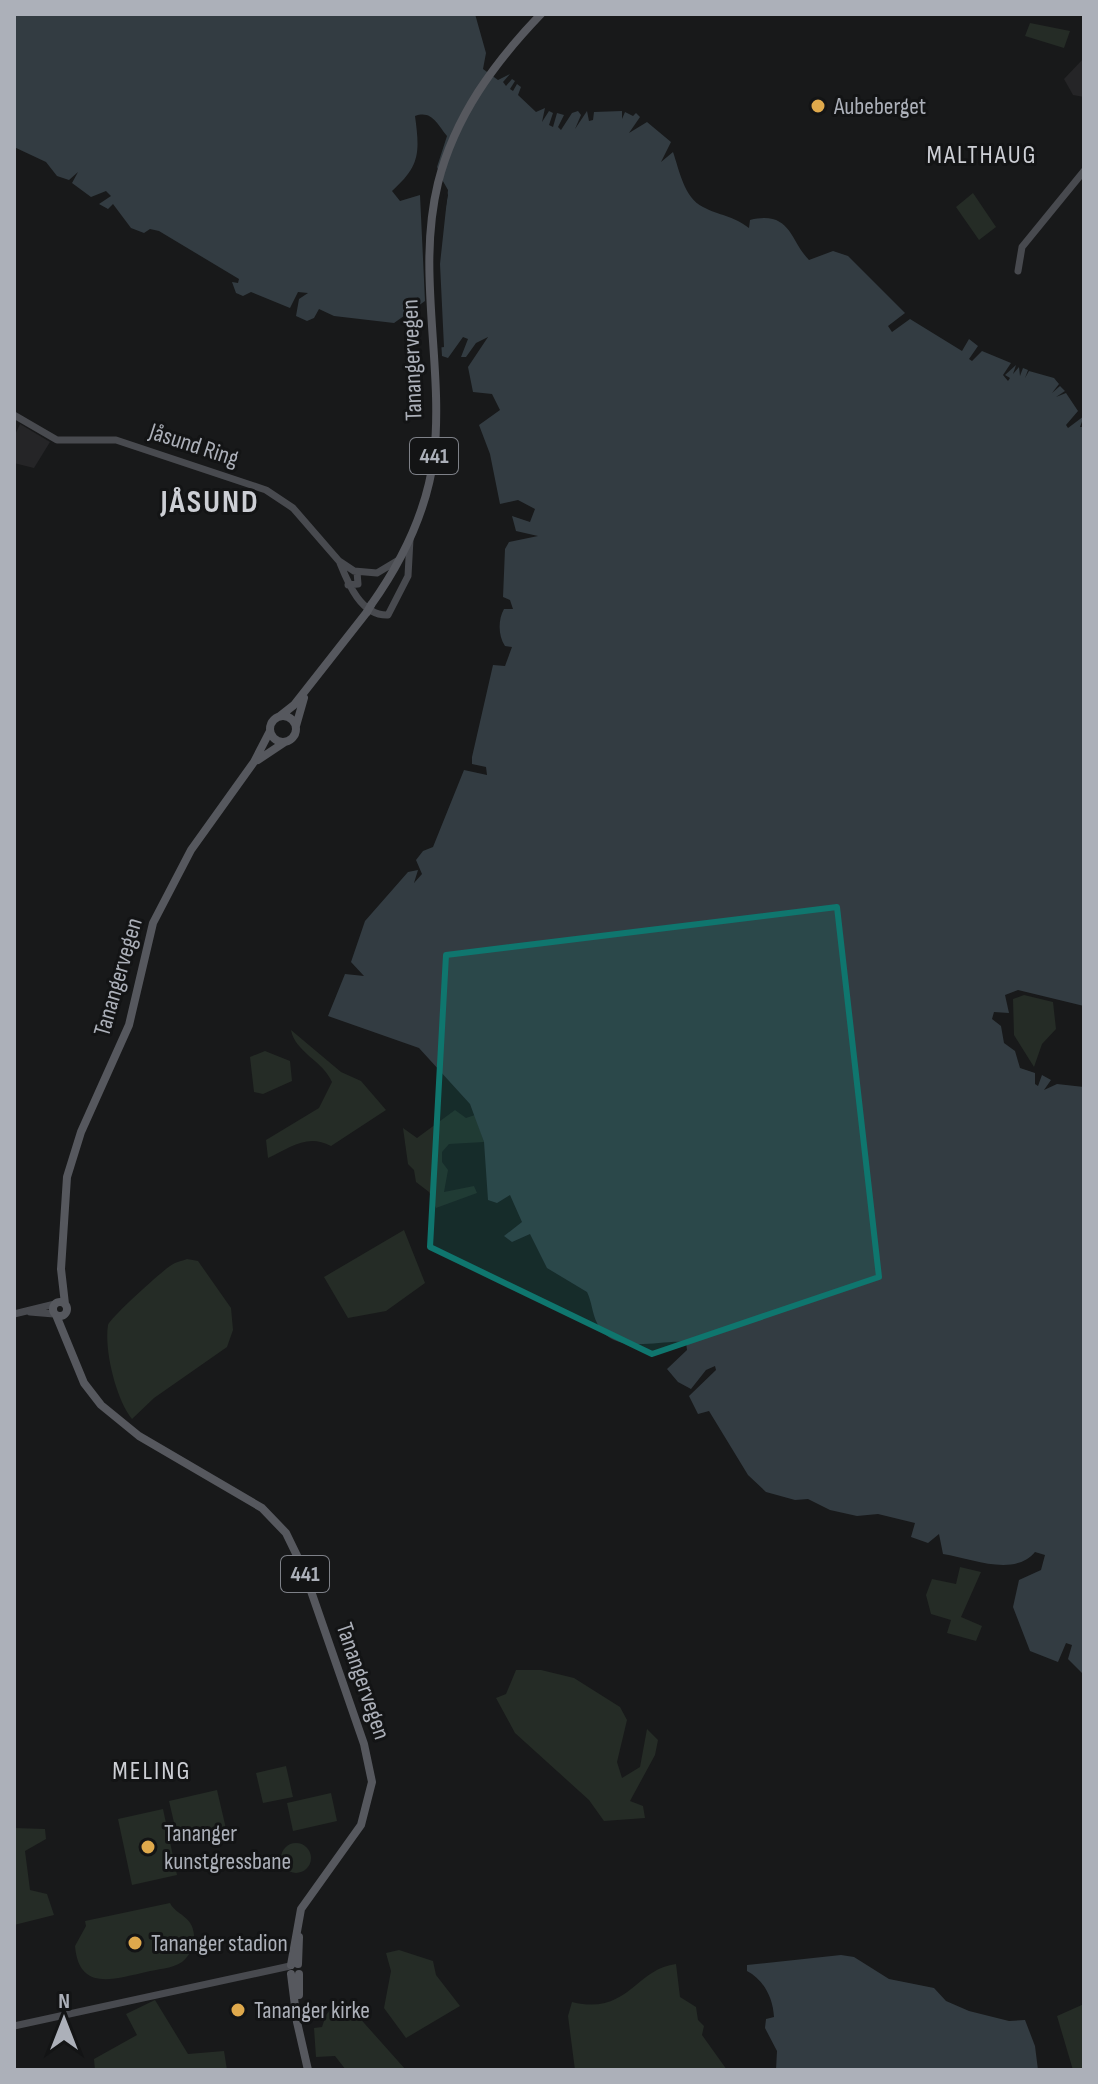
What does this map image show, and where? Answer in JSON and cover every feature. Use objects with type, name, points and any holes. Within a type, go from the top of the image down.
[{"type":"main road","name":"Tanangervegen","points":[[280,716],[311,683],[369,608],[402,556],[425,499],[434,452],[429,260],[436,193],[456,131],[476,93],[541,14]]},
{"type":"main road","points":[[1018,271],[1022,247],[1084,171]]},
{"type":"main road","name":"Jåsund Ring","points":[[14,415],[57,440],[116,440],[270,492],[301,515],[339,561],[348,585],[378,613],[390,614],[408,576],[410,539]]},
{"type":"main road","points":[[348,585],[358,584],[357,572],[382,572],[402,556]]},
{"type":"main road","name":"Jåsund Ring","points":[[339,561],[357,572]]},
{"type":"main road","name":"Tanangervegen","points":[[296,726],[311,683]]},
{"type":"main road","points":[[280,716],[292,719],[296,726]]},
{"type":"main road","name":"441","points":[[270,731],[271,723],[280,716]]},
{"type":"main road","name":"441","points":[[285,742],[294,735],[296,726]]},
{"type":"main road","name":"Tanangervegen","points":[[270,731],[254,762],[191,850],[153,923],[129,1025],[81,1132],[69,1170],[58,1309],[72,1357],[84,1383],[112,1416],[154,1446],[251,1500],[271,1515],[293,1544],[372,1773],[370,1800],[361,1825],[323,1878],[301,1922],[293,1969],[310,2070]]},
{"type":"main road","points":[[270,731],[277,741],[285,742]]},
{"type":"main road","name":"Tanangervegen","points":[[254,762],[285,742]]},
{"type":"main road","points":[[17,1313],[58,1309]]},
{"type":"main road","points":[[14,2026],[293,1969]]},
{"type":"highlighted area","points":[[837,907],[879,1277],[652,1354],[430,1247],[446,955]]},
{"type":"shaded area","points":[[14,14],[475,14],[486,53],[483,69],[498,80],[510,74],[503,82],[506,86],[512,79],[515,81],[510,89],[513,91],[517,84],[521,87],[518,95],[536,112],[545,108],[542,122],[549,111],[553,113],[549,125],[553,127],[557,113],[564,115],[558,127],[561,130],[572,113],[578,111],[581,115],[575,129],[587,111],[589,121],[593,120],[594,112],[622,111],[622,119],[625,112],[633,116],[636,113],[640,117],[629,133],[647,122],[671,142],[661,162],[673,152],[683,182],[697,203],[749,228],[750,220],[764,218],[782,223],[809,260],[833,251],[848,256],[905,313],[888,326],[892,332],[910,319],[962,351],[969,339],[978,346],[969,359],[972,361],[982,351],[1011,363],[1003,375],[1008,381],[1010,378],[1005,375],[1016,365],[1013,374],[1019,367],[1020,376],[1023,368],[1028,370],[1025,378],[1029,371],[1054,378],[1059,384],[1052,393],[1060,386],[1065,391],[1056,397],[1066,393],[1078,411],[1066,425],[1068,428],[1084,416],[1080,427],[1084,427],[1084,1006],[1018,990],[1005,995],[1009,1013],[994,1012],[992,1019],[1001,1026],[1004,1043],[1015,1051],[1020,1068],[1035,1073],[1035,1084],[1038,1086],[1042,1075],[1051,1080],[1044,1090],[1057,1084],[1084,1087],[1084,1675],[1068,1659],[1072,1645],[1066,1643],[1058,1662],[1030,1651],[1013,1607],[1019,1580],[1041,1570],[1045,1555],[1035,1552],[1016,1564],[1005,1565],[943,1554],[939,1534],[928,1543],[911,1537],[915,1523],[878,1514],[857,1516],[830,1510],[808,1499],[795,1500],[766,1492],[748,1475],[709,1411],[698,1414],[689,1396],[716,1370],[715,1366],[706,1370],[691,1389],[678,1382],[667,1369],[687,1350],[686,1342],[625,1343],[604,1333],[595,1319],[587,1292],[547,1268],[530,1234],[512,1242],[504,1236],[522,1222],[510,1195],[497,1203],[488,1200],[484,1142],[470,1104],[419,1048],[328,1016],[345,974],[364,976],[351,962],[365,921],[408,872],[418,870],[414,883],[422,874],[416,860],[423,851],[433,847],[464,770],[487,775],[486,767],[472,764],[472,757],[493,665],[505,666],[512,647],[505,646],[500,628],[504,609],[513,609],[510,600],[503,597],[505,549],[509,542],[538,536],[516,531],[512,516],[530,522],[535,509],[518,500],[500,504],[490,454],[479,425],[500,410],[492,394],[473,392],[468,367],[488,337],[476,343],[466,357],[461,357],[468,339],[463,337],[448,358],[442,356],[436,261],[448,195],[437,167],[447,136],[430,117],[415,116],[416,158],[408,174],[392,191],[400,201],[420,195],[425,301],[394,323],[334,316],[319,309],[314,318],[307,321],[296,316],[299,299],[308,293],[298,292],[290,308],[251,292],[243,296],[236,293],[232,282],[238,283],[239,279],[159,231],[150,229],[144,233],[131,228],[113,204],[108,209],[99,204],[111,196],[106,191],[91,197],[72,183],[78,172],[69,180],[57,176],[46,162],[14,147]]},
{"type":"shaded area","points":[[1030,23],[1070,31],[1064,48],[1025,36]]},
{"type":"shaded area","points":[[1083,59],[1084,97],[1073,95],[1064,79]]},
{"type":"shaded area","points":[[973,193],[996,227],[979,240],[956,207]]},
{"type":"shaded area","points":[[20,424],[50,442],[34,468],[14,463],[14,437]]},
{"type":"shaded area","points":[[1024,995],[1053,1002],[1056,1029],[1042,1044],[1034,1067],[1014,1035],[1013,999]]},
{"type":"shaded area","points":[[291,1030],[341,1072],[361,1081],[386,1110],[331,1146],[306,1141],[268,1158],[266,1140],[319,1108],[332,1082],[298,1044]]},
{"type":"shaded area","points":[[265,1051],[290,1061],[292,1081],[263,1094],[254,1092],[250,1057]]},
{"type":"shaded area","points":[[455,1110],[466,1118],[475,1115],[484,1142],[449,1144],[442,1152],[442,1162],[448,1170],[444,1192],[474,1186],[477,1193],[436,1208],[429,1192],[416,1182],[414,1170],[408,1164],[403,1128],[417,1138]]},
{"type":"shaded area","points":[[404,1230],[425,1283],[386,1311],[348,1318],[324,1277]]},
{"type":"shaded area","points":[[187,1259],[198,1261],[231,1308],[233,1330],[227,1347],[154,1398],[132,1419],[112,1374],[108,1325],[165,1270]]},
{"type":"shaded area","points":[[960,1567],[981,1572],[961,1617],[982,1626],[976,1641],[947,1633],[951,1620],[931,1614],[926,1595],[932,1579],[956,1584]]},
{"type":"shaded area","points":[[516,1670],[541,1670],[574,1678],[620,1707],[627,1720],[617,1762],[622,1778],[640,1767],[647,1729],[658,1740],[655,1755],[630,1801],[643,1806],[645,1818],[604,1821],[589,1800],[515,1733],[496,1698],[506,1694]]},
{"type":"shaded area","points":[[286,1766],[293,1797],[263,1803],[256,1773]]},
{"type":"shaded area","points":[[217,1790],[227,1833],[179,1844],[169,1801]]},
{"type":"shaded area","points":[[331,1793],[337,1821],[293,1831],[287,1803]]},
{"type":"shaded area","name":"Tananger kunstgressbane","points":[[163,1809],[177,1875],[132,1885],[118,1819]]},
{"type":"shaded area","points":[[14,1828],[45,1829],[46,1839],[25,1851],[30,1890],[47,1894],[54,1915],[14,1925]]},
{"type":"shaded area","points":[[296,1843],[307,1847],[311,1858],[307,1869],[296,1873],[285,1869],[281,1858],[285,1847]]},
{"type":"shaded area","points":[[170,1903],[193,1929],[193,1946],[182,1962],[111,1979],[100,1979],[83,1970],[75,1946],[86,1926],[85,1921]]},
{"type":"shaded area","points":[[399,1950],[433,1961],[436,1975],[460,2006],[406,2038],[384,2008],[391,1971],[386,1953]]},
{"type":"shaded area","points":[[841,1955],[854,1957],[889,1979],[934,1988],[946,2001],[969,2011],[1009,2021],[1025,2020],[1035,2046],[1038,2070],[776,2070],[777,2051],[765,2028],[766,2019],[774,2017],[772,2003],[763,1984],[747,1971],[747,1965]]},
{"type":"shaded area","points":[[676,1964],[680,1997],[696,2007],[698,2020],[704,2026],[702,2035],[727,2070],[575,2070],[568,2016],[572,2002],[591,2005],[606,2003],[650,1974]]},
{"type":"shaded area","points":[[155,2000],[188,2054],[224,2051],[227,2070],[95,2070],[94,2059],[137,2035],[126,2014]]},
{"type":"shaded area","points":[[336,2003],[348,2005],[406,2070],[346,2070],[335,2056],[316,2057],[314,2028],[322,2027],[326,2015]]},
{"type":"shaded area","points":[[1084,2004],[1084,2070],[1073,2070],[1057,2016]]},
{"type":"pier","points":[[440,176],[448,190],[440,264],[444,347],[436,348],[433,244],[444,195],[439,188]]},
{"type":"place","name":"Aubeberget","points":[[818,106]]},
{"type":"place","name":"Tananger kunstgressbane","points":[[148,1847]]},
{"type":"place","name":"Tananger stadion","points":[[135,1943]]},
{"type":"place","name":"Tananger kirke","points":[[238,2010]]},
{"type":"district","name":"MALTHAUG","points":[[982,155]]},
{"type":"district","name":"JÅSUND","points":[[210,502]]},
{"type":"district","name":"MELING","points":[[152,1771]]}]
